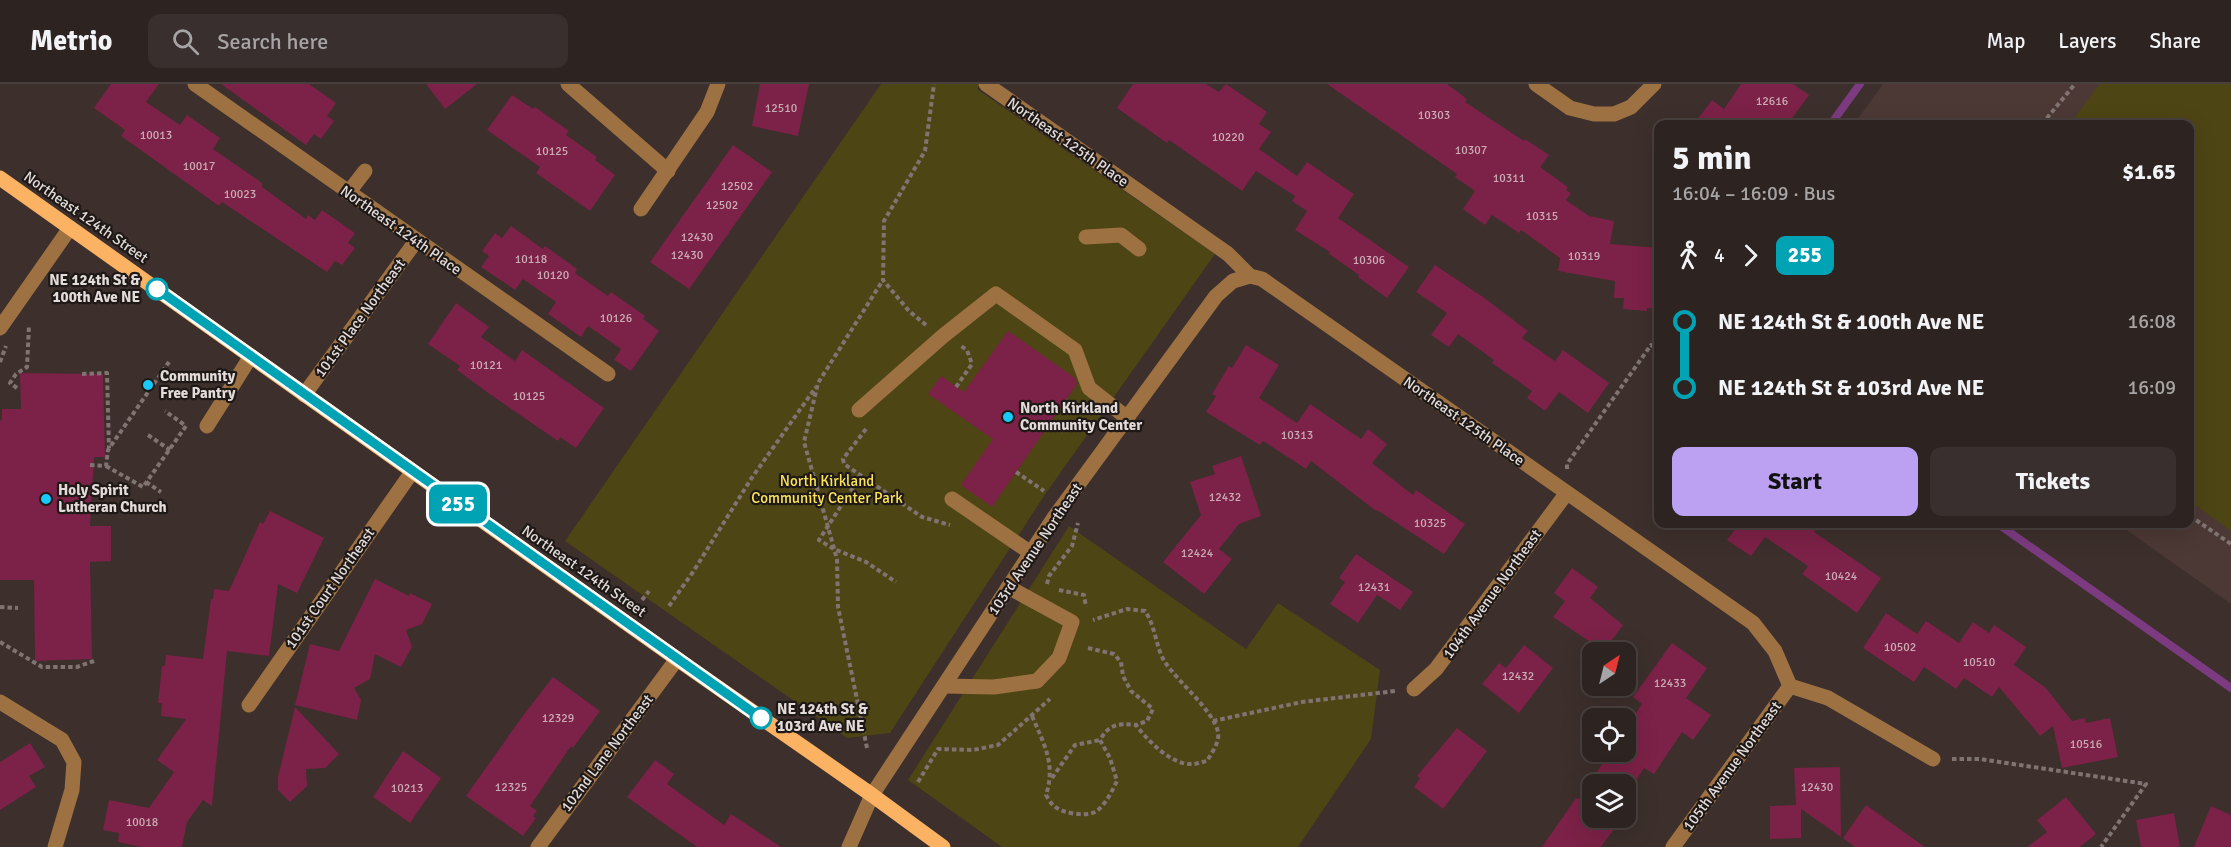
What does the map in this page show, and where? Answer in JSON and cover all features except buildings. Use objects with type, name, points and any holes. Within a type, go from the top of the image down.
[{"type":"main road","name":"Northeast 124th Street","points":[[0,178],[412,472],[873,795],[943,847]]},
{"type":"street","name":"Northeast 124th Place","points":[[195,84],[608,374]]},
{"type":"street","points":[[568,84],[668,171]]},
{"type":"street","points":[[641,209],[707,112],[718,84]]},
{"type":"street","name":"Northeast 125th Place","points":[[986,84],[1228,254],[1250,276],[1262,279],[1566,494],[1754,623],[1775,651],[1790,686]]},
{"type":"street","points":[[1536,84],[1570,108],[1594,114],[1614,114],[1631,107],[1654,84]]},
{"type":"street","points":[[348,193],[364,171]]},
{"type":"street","points":[[0,328],[70,228]]},
{"type":"street","points":[[1086,237],[1120,235],[1139,249]]},
{"type":"street","name":"101st Place Northeast","points":[[304,395],[416,241]]},
{"type":"street","name":"103rd Avenue Northeast","points":[[849,847],[873,795],[1008,587],[1126,417],[1216,297],[1233,281],[1250,276]]},
{"type":"street","points":[[859,410],[943,336],[996,294],[1076,350],[1089,388],[1126,417]]},
{"type":"street","points":[[207,426],[251,356]]},
{"type":"street","name":"101st Court Northeast","points":[[249,705],[412,472]]},
{"type":"street","name":"104th Avenue Northeast","points":[[1414,689],[1436,669],[1566,494]]},
{"type":"street","points":[[952,499],[1031,553]]},
{"type":"street","points":[[944,686],[994,687],[1037,681],[1059,658],[1072,622],[1008,587]]},
{"type":"street","name":"102nd Lane Northeast","points":[[538,847],[677,659]]},
{"type":"street","points":[[1790,686],[1828,698],[1933,759]]},
{"type":"street","name":"105th Avenue Northeast","points":[[1673,847],[1790,686]]},
{"type":"street","points":[[0,702],[62,740],[74,762],[72,790],[55,847]]},
{"type":"path","points":[[669,606],[751,479],[818,383],[883,280],[884,221],[925,151],[934,84]]},
{"type":"path","points":[[2045,120],[2075,84]]},
{"type":"path","points":[[883,280],[909,311],[927,326]]},
{"type":"path","points":[[17,388],[10,383],[16,374],[27,367],[29,322],[24,318]]},
{"type":"path","points":[[1566,494],[1567,464],[1650,345],[1654,347]]},
{"type":"path","points":[[109,448],[169,363]]},
{"type":"path","points":[[82,374],[107,374],[109,448],[106,466]]},
{"type":"path","points":[[818,383],[804,442],[837,559],[838,607],[867,748]]},
{"type":"path","points":[[90,465],[106,466],[143,487],[186,426],[165,411]]},
{"type":"path","points":[[872,420],[843,459],[844,464],[922,517],[953,526]]},
{"type":"path","points":[[148,435],[170,450]]},
{"type":"path","points":[[1016,472],[1044,491]]},
{"type":"path","points":[[861,475],[819,540],[866,562],[896,582]]},
{"type":"path","points":[[146,482],[161,492]]},
{"type":"path","points":[[2194,519],[2231,544]]},
{"type":"path","points":[[1080,520],[1075,530],[1072,546],[1049,576],[1047,584],[1054,589],[1084,595],[1089,622],[1127,609],[1145,611],[1152,622],[1163,660],[1213,721],[1219,733],[1216,746],[1207,761],[1190,765],[1168,757],[1144,736],[1136,725]]},
{"type":"path","points":[[642,600],[649,591]]},
{"type":"path","points":[[0,607],[18,608]]},
{"type":"path","points":[[1082,658],[1088,648],[1088,639]]},
{"type":"path","points":[[0,642],[42,667],[77,667],[94,661]]},
{"type":"path","points":[[1088,648],[1114,654],[1121,662],[1123,676],[1131,691],[1153,709],[1147,720],[1136,725],[1117,723],[1105,732],[1100,740],[1075,745],[1051,779],[1046,795],[1054,806],[1080,814],[1094,812],[1109,797],[1117,781],[1110,758],[1100,740]]},
{"type":"path","points":[[1213,721],[1302,702],[1414,689]]},
{"type":"path","points":[[918,782],[938,749],[973,750],[998,745],[1057,692]]},
{"type":"path","points":[[1032,716],[1048,753],[1051,779]]},
{"type":"path","points":[[1933,759],[1980,759],[2146,784],[2101,847]]},
{"type":"shaded area","points":[[1883,84],[2231,84],[2231,604],[2124,528],[2194,528],[2194,120],[1857,120]]},
{"type":"green space","name":"North Kirkland Community Center Park","points":[[881,84],[980,84],[977,89],[1215,254],[1046,493],[890,733],[847,738],[565,541]]},
{"type":"green space","points":[[2100,84],[2231,84],[2231,531],[2194,504],[2194,120],[2073,120]]},
{"type":"green space","points":[[1069,526],[1246,649],[1278,603],[1380,670],[1371,739],[1298,847],[1002,847],[908,780]]},
{"type":"waterway","points":[[1834,120],[1860,84]]},
{"type":"waterway","points":[[2004,528],[2231,688]]},
{"type":"bus line","name":"255","points":[[157,289],[761,718]]},
{"type":"place","name":"NE 124th St & 100th Ave NE","points":[[157,289]]},
{"type":"place","name":"Community Free Pantry","points":[[148,385]]},
{"type":"place","name":"North Kirkland Community Center","points":[[1008,417]]},
{"type":"place","name":"Holy Spirit Lutheran Church","points":[[46,499]]},
{"type":"place","name":"NE 124th St & 103rd Ave NE","points":[[761,718]]}]
